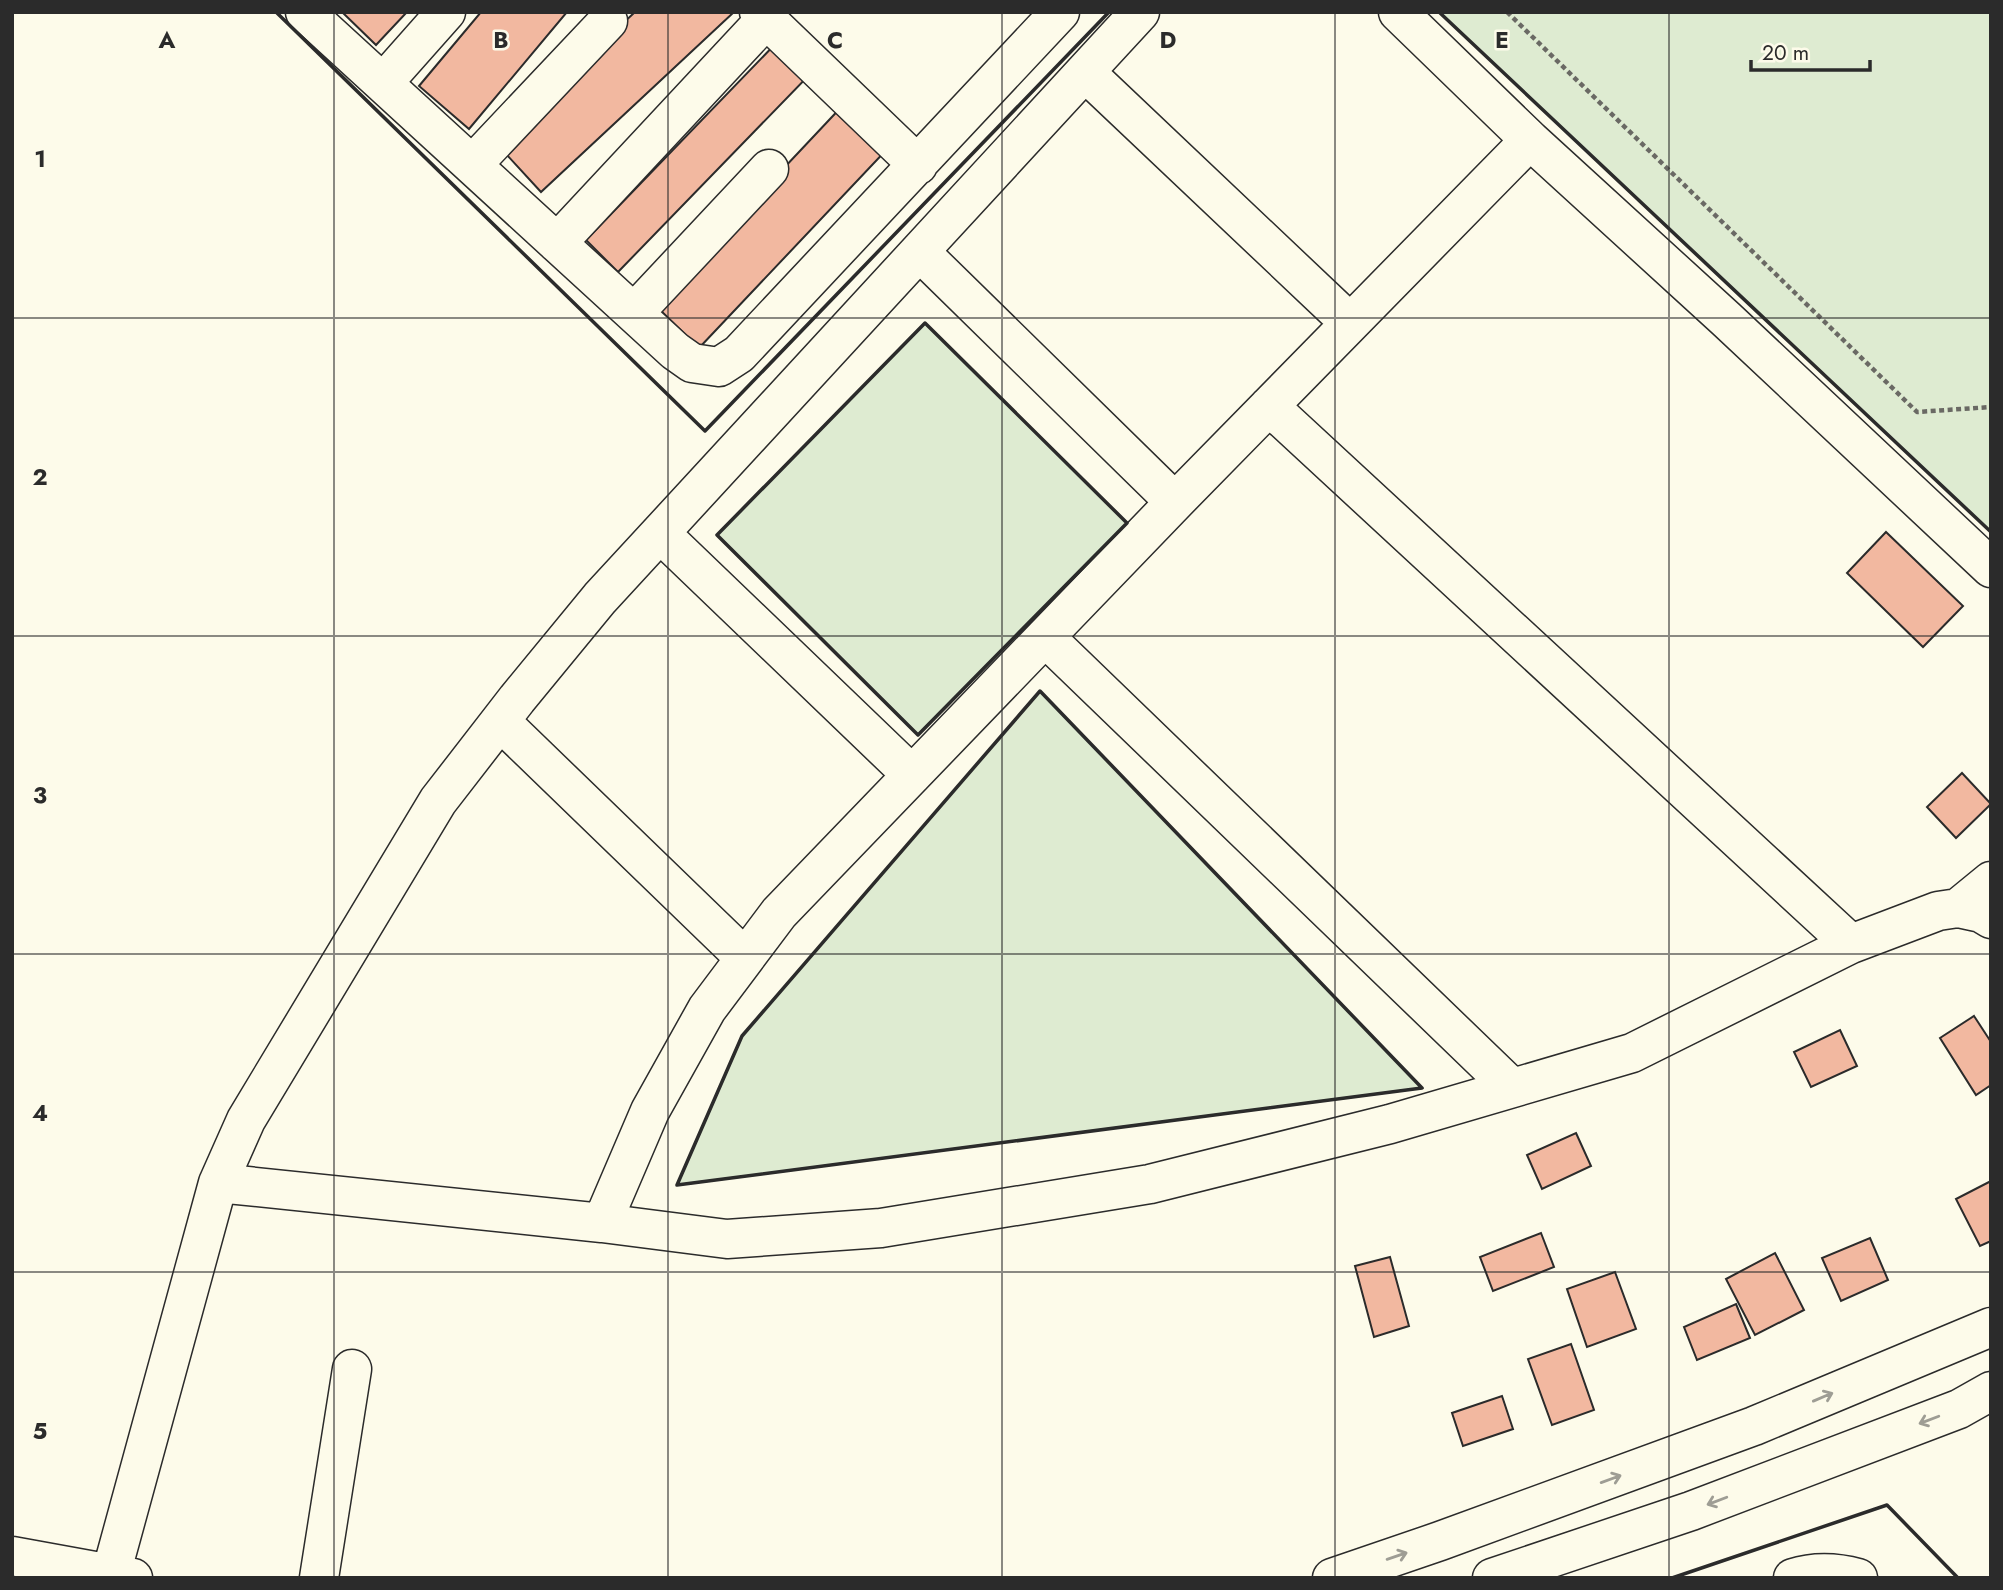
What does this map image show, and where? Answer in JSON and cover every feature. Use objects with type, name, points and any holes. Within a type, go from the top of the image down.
[{"type":"street","points":[[305,12],[675,351],[692,363],[719,367],[739,354],[1060,12]]},
{"type":"street","points":[[383,83],[446,12]]},
{"type":"street","points":[[12,1556],[122,1576],[218,1182],[246,1120],[438,801],[600,598],[1140,12]]},
{"type":"street","points":[[1398,12],[1530,140],[1726,319],[1991,568]]},
{"type":"street","points":[[557,243],[763,16],[918,165]]},
{"type":"street","points":[[472,165],[608,21]]},
{"type":"street","points":[[1086,72],[1350,323]]},
{"type":"street","points":[[602,1223],[650,1111],[707,1009],[779,913],[1175,502],[1530,140]]},
{"type":"street","points":[[634,313],[769,169]]},
{"type":"street","points":[[920,252],[1175,502]]},
{"type":"street","points":[[1269,406],[1851,944]]},
{"type":"street","points":[[660,533],[912,775]]},
{"type":"street","points":[[1045,637],[1512,1088]]},
{"type":"street","points":[[500,721],[745,958]]},
{"type":"street","points":[[218,1182],[727,1239],[881,1228],[1150,1184],[1390,1124],[1632,1053],[1851,944],[1938,911],[1975,913],[1991,881]]},
{"type":"street","points":[[1332,1578],[1754,1426],[1991,1327]]},
{"type":"street","points":[[319,1578],[352,1369]]},
{"type":"street","points":[[1492,1578],[1704,1506],[1959,1409],[1991,1391]]},
{"type":"street","points":[[1793,1578],[1811,1573],[1842,1574],[1858,1578]]},
{"type":"path","points":[[1507,12],[1917,412],[1991,407]]},
{"type":"green space","points":[[1439,12],[1991,12],[1991,532]]},
{"type":"green space","points":[[925,323],[1127,523],[918,735],[717,535]]},
{"type":"green space","points":[[1040,691],[1422,1088],[677,1185],[742,1036]]},
{"type":"building","points":[[342,12],[407,12],[376,45]]},
{"type":"building","points":[[481,12],[567,12],[469,129],[419,86]]},
{"type":"building","points":[[635,12],[734,12],[541,192],[495,142]]},
{"type":"building","points":[[782,37],[815,69],[618,272],[586,240]]},
{"type":"building","points":[[846,102],[891,145],[699,348],[655,305]]},
{"type":"building","points":[[1886,532],[1963,606],[1923,647],[1847,573]]},
{"type":"building","points":[[1962,773],[1991,804],[1956,838],[1927,807]]},
{"type":"building","points":[[1974,1016],[1991,1042],[1991,1085],[1976,1095],[1940,1038]]},
{"type":"building","points":[[1840,1030],[1857,1066],[1811,1087],[1794,1052]]},
{"type":"building","points":[[1576,1133],[1591,1166],[1542,1189],[1527,1155]]},
{"type":"building","points":[[1991,1181],[1991,1241],[1980,1246],[1956,1199]]},
{"type":"building","points":[[1541,1233],[1554,1267],[1493,1291],[1480,1257]]},
{"type":"building","points":[[1870,1238],[1888,1280],[1841,1301],[1822,1258]]},
{"type":"building","points":[[1775,1253],[1804,1310],[1755,1335],[1726,1279]]},
{"type":"building","points":[[1390,1257],[1409,1326],[1374,1337],[1355,1266]]},
{"type":"building","points":[[1615,1272],[1636,1329],[1587,1347],[1567,1289]]},
{"type":"building","points":[[1736,1304],[1750,1338],[1697,1360],[1684,1327]]},
{"type":"building","points":[[1571,1344],[1594,1410],[1552,1425],[1528,1359]]},
{"type":"building","points":[[1502,1396],[1513,1429],[1463,1446],[1452,1413]]},
{"type":"wall","points":[[276,12],[705,431],[1109,12]]},
{"type":"wall","points":[[1439,12],[1991,532]]},
{"type":"wall","points":[[925,323],[1127,523],[918,735],[717,535],[925,323]]},
{"type":"wall","points":[[1040,691],[1422,1088],[677,1185],[742,1036],[1040,691]]},
{"type":"wall","points":[[1672,1578],[1887,1505],[1958,1578]]}]
